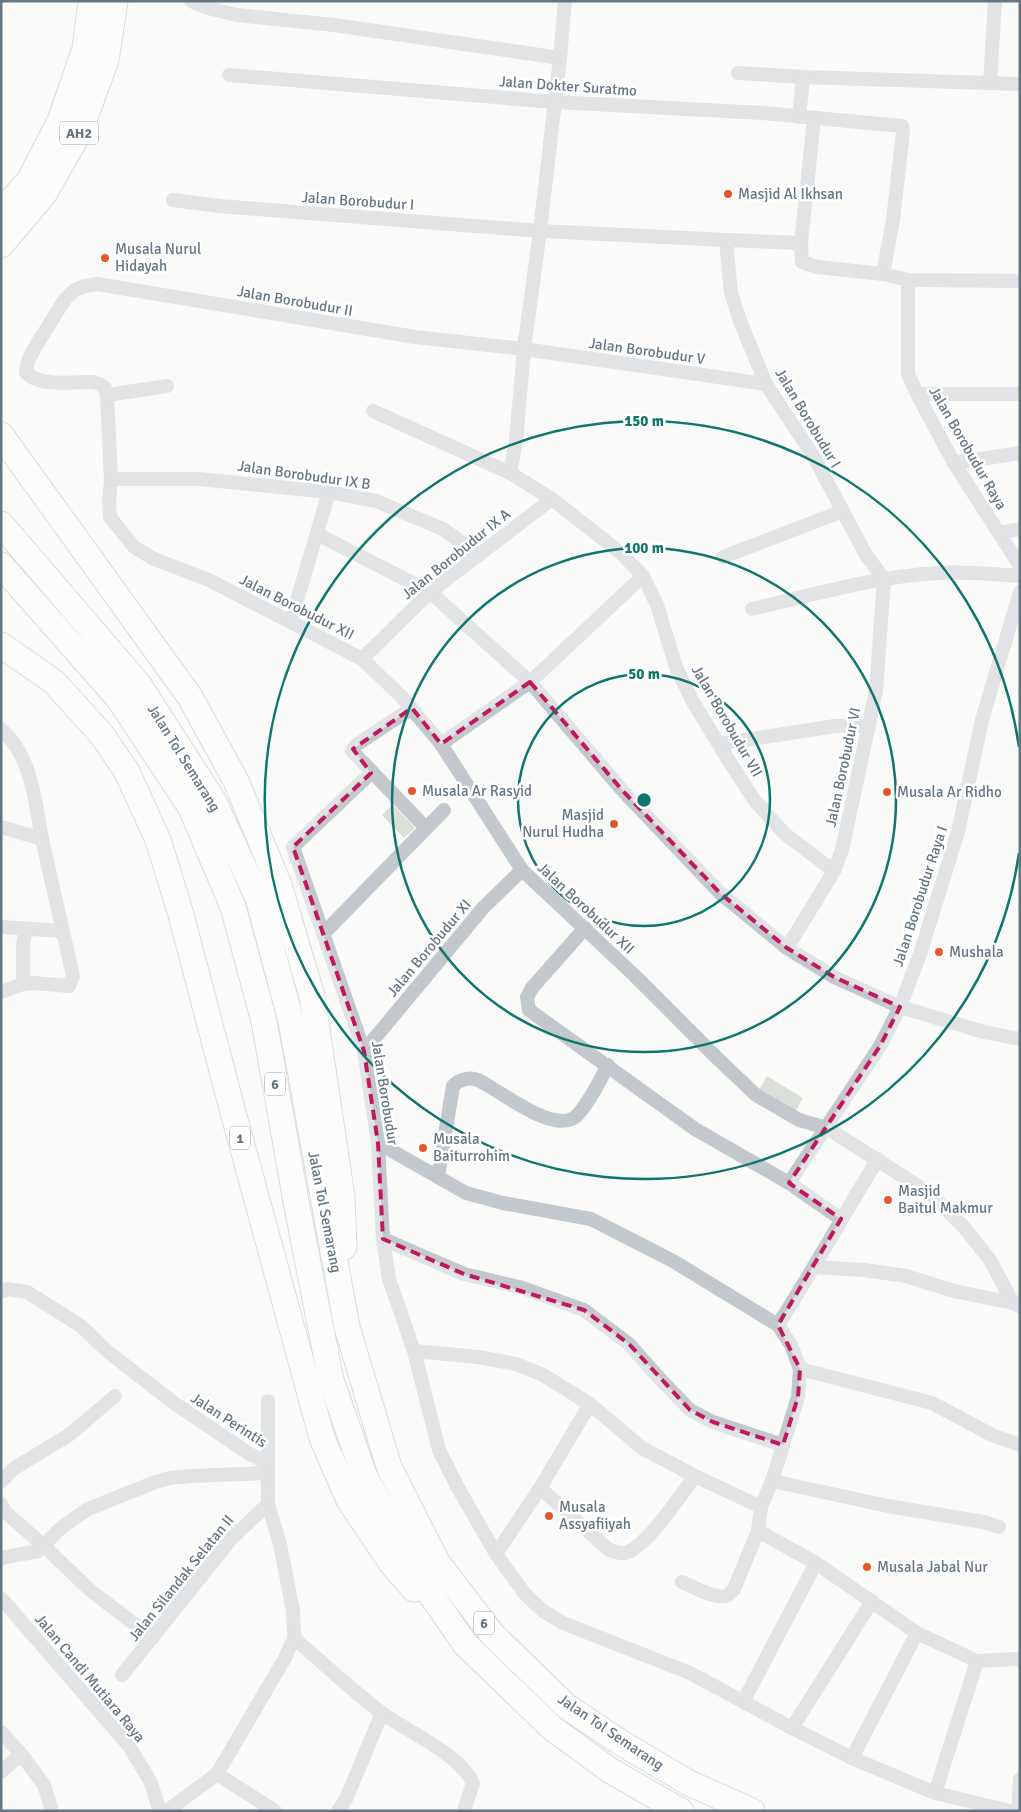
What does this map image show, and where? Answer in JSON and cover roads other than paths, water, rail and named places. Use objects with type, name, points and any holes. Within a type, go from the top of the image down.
[{"type":"highway","points":[[1,212],[29,181],[60,121],[85,50],[91,1]]},
{"type":"highway","name":"AH2","points":[[1,245],[44,194],[80,131],[106,60],[115,1]]},
{"type":"highway","points":[[1,435],[190,697],[236,781],[279,885],[314,1005],[342,1197],[347,1326]]},
{"type":"highway","name":"Jalan Tol Semarang","points":[[1,524],[139,686],[213,800],[258,898],[290,1021],[347,1326],[389,1467],[437,1562],[492,1634],[566,1706],[623,1744],[689,1783],[752,1811]]},
{"type":"highway","name":"Jalan Tol Semarang","points":[[1,565],[118,699],[191,808],[233,907],[264,1021],[297,1207],[331,1380],[364,1475],[418,1576],[465,1644],[552,1728],[611,1771],[681,1811]]},
{"type":"highway","name":"1","points":[[1,645],[54,682],[102,735],[127,772],[158,840],[180,911],[322,1438],[349,1500],[392,1564],[465,1644]]},
{"type":"street","points":[[191,1],[208,8],[237,15],[334,26],[560,58]]},
{"type":"street","points":[[510,473],[516,441],[524,350],[540,231],[565,1]]},
{"type":"street","points":[[990,83],[995,1]]},
{"type":"street","points":[[738,73],[802,77],[1020,84]]},
{"type":"street","name":"Jalan Dokter Suratmo","points":[[229,75],[555,102],[763,113],[902,126],[904,128],[893,220],[882,274]]},
{"type":"street","points":[[799,117],[802,77]]},
{"type":"street","points":[[814,119],[800,243],[802,262],[810,266],[882,274],[908,280],[1020,281]]},
{"type":"street","name":"Jalan Borobudur I","points":[[173,200],[219,206],[540,231],[726,240],[731,293],[740,321],[766,384],[814,458],[866,555],[884,579]]},
{"type":"street","points":[[726,240],[800,243]]},
{"type":"street","name":"Jalan Borobudur Raya","points":[[908,280],[908,374],[916,394],[954,463],[1020,566]]},
{"type":"street","name":"Jalan Borobudur II","points":[[107,395],[105,388],[100,384],[41,381],[32,378],[26,372],[28,362],[34,350],[65,299],[75,290],[97,284],[415,337],[524,350]]},
{"type":"street","name":"Jalan Borobudur V","points":[[524,350],[766,384]]},
{"type":"street","points":[[111,479],[107,395],[167,386]]},
{"type":"street","points":[[916,394],[1020,394]]},
{"type":"street","name":"Jalan Borobudur VII","points":[[373,411],[510,473],[552,499],[622,554],[643,576],[657,604],[676,667],[693,702],[755,801],[785,834],[834,871]]},
{"type":"street","points":[[954,463],[1020,453]]},
{"type":"street","name":"Jalan Borobudur IX B","points":[[111,479],[199,479],[329,492],[376,501],[442,530],[479,555]]},
{"type":"street","name":"Jalan Borobudur XII","points":[[111,479],[110,518],[134,547],[154,559],[209,580],[362,659],[402,697],[441,744],[522,870],[585,928],[756,1095],[799,1120],[827,1128],[878,1158],[929,1193],[963,1226],[990,1260],[1016,1305]]},
{"type":"street","points":[[291,621],[329,492]]},
{"type":"street","name":"Jalan Borobudur IX A","points":[[362,659],[430,592],[552,499]]},
{"type":"street","points":[[723,557],[843,511]]},
{"type":"street","points":[[999,532],[1020,529]]},
{"type":"street","points":[[317,534],[430,592],[530,682],[622,790],[720,893],[787,948],[834,977],[900,1007],[984,1032],[1020,1039]]},
{"type":"street","points":[[752,609],[884,579],[936,573],[972,572],[1020,576]]},
{"type":"street","points":[[441,744],[530,682],[643,576]]},
{"type":"street","name":"Jalan Borobudur VI","points":[[787,948],[834,871],[842,850],[876,691],[884,579]]},
{"type":"street","name":"Jalan Borobudur Raya I","points":[[789,1183],[880,1046],[900,1007],[920,954],[958,832],[982,720],[1020,592]]},
{"type":"street","points":[[412,708],[353,748],[354,753],[371,772],[426,828]]},
{"type":"street","points":[[719,744],[835,726],[869,726]]},
{"type":"street","points":[[1,729],[14,743],[29,776],[73,976],[69,986],[35,983],[23,984],[1,992]]},
{"type":"street","name":"Jalan Borobudur","points":[[371,772],[292,847],[364,1051],[378,1143],[383,1239],[389,1279],[414,1350],[440,1450],[457,1486],[496,1554],[524,1594],[543,1611],[563,1624],[690,1673],[852,1758],[935,1793],[1010,1811]]},
{"type":"street","points":[[324,934],[444,810]]},
{"type":"street","points":[[1,827],[42,839]]},
{"type":"street","name":"Jalan Borobudur XI","points":[[364,1051],[483,908],[522,870]]},
{"type":"street","points":[[1,927],[63,931]]},
{"type":"street","points":[[585,928],[532,988],[527,997],[529,1010],[695,1129],[789,1183],[841,1219]]},
{"type":"street","points":[[23,984],[23,944],[26,930]]},
{"type":"street","points":[[438,1177],[453,1086],[456,1082],[476,1080],[519,1105],[546,1117],[562,1121],[572,1119],[581,1111],[608,1065]]},
{"type":"street","points":[[378,1143],[466,1193],[503,1203],[591,1219],[673,1261],[778,1325],[791,1345],[800,1369],[798,1397],[772,1481],[761,1507],[758,1531],[734,1589],[728,1595],[721,1597],[682,1582]]},
{"type":"street","points":[[778,1325],[815,1267],[841,1219],[878,1158]]},
{"type":"street","points":[[383,1239],[464,1274],[523,1288],[584,1310],[629,1344],[690,1410],[713,1422],[783,1445]]},
{"type":"street","points":[[815,1267],[864,1270],[906,1276],[954,1291],[1016,1305]]},
{"type":"street","name":"Jalan Perintis","points":[[4,1291],[27,1292],[81,1326],[107,1351],[174,1403],[267,1468]]},
{"type":"street","points":[[414,1350],[478,1357],[516,1364],[543,1375],[590,1404],[642,1448],[695,1476],[761,1507]]},
{"type":"street","points":[[800,1369],[932,1403],[992,1435],[1020,1444]]},
{"type":"street","points":[[1,1482],[13,1469],[69,1435],[116,1396]]},
{"type":"street","points":[[167,1811],[217,1774],[285,1658],[294,1638],[292,1611],[280,1544],[268,1504],[268,1401]]},
{"type":"street","points":[[496,1554],[540,1488],[590,1404]]},
{"type":"street","points":[[1,1558],[38,1552],[43,1544],[62,1527],[88,1508],[153,1482],[170,1478],[267,1468]]},
{"type":"street","points":[[540,1488],[609,1550],[626,1553],[635,1548],[656,1528],[695,1476]]},
{"type":"street","points":[[772,1481],[888,1506],[983,1522],[999,1527]]},
{"type":"street","points":[[1,1504],[4,1511],[43,1544],[91,1590],[152,1638]]},
{"type":"street","name":"Jalan Silandak Selatan II","points":[[122,1675],[231,1539],[268,1504]]},
{"type":"street","points":[[758,1531],[816,1563],[917,1633],[977,1661],[1020,1659]]},
{"type":"street","points":[[743,1702],[816,1563]]},
{"type":"street","name":"Jalan Candi Mutiara Raya","points":[[1,1598],[129,1746],[150,1781],[160,1811]]},
{"type":"street","points":[[792,1728],[872,1601]]},
{"type":"street","points":[[852,1758],[917,1633]]},
{"type":"street","points":[[294,1638],[382,1713],[438,1748],[456,1762],[471,1778],[473,1783],[464,1811]]},
{"type":"street","points":[[935,1793],[977,1661]]},
{"type":"street","points":[[338,1811],[346,1799],[382,1713]]},
{"type":"street","points":[[1,1732],[21,1754],[44,1785],[52,1811]]},
{"type":"street","points":[[1,1772],[21,1754]]},
{"type":"street","points":[[217,1774],[275,1811]]},
{"type":"street","points":[[1018,1811],[1020,1779]]},
{"type":"place","name":"Masjid Al Ikhsan","points":[[728,194]]},
{"type":"place","name":"Musala Nurul Hidayah","points":[[105,258]]},
{"type":"place","name":"Musala Ar Rasyid","points":[[412,791]]},
{"type":"place","name":"Musala Ar Ridho","points":[[887,792]]},
{"type":"place","name":"Masjid Nurul Hudha","points":[[614,824]]},
{"type":"place","name":"Mushala","points":[[939,952]]},
{"type":"place","name":"Musala Baiturrohim","points":[[423,1148]]},
{"type":"place","name":"Masjid Baitul Makmur","points":[[888,1200]]},
{"type":"place","name":"Musala Assyafiiyah","points":[[549,1516]]},
{"type":"place","name":"Musala Jabal Nur","points":[[867,1567]]}]
